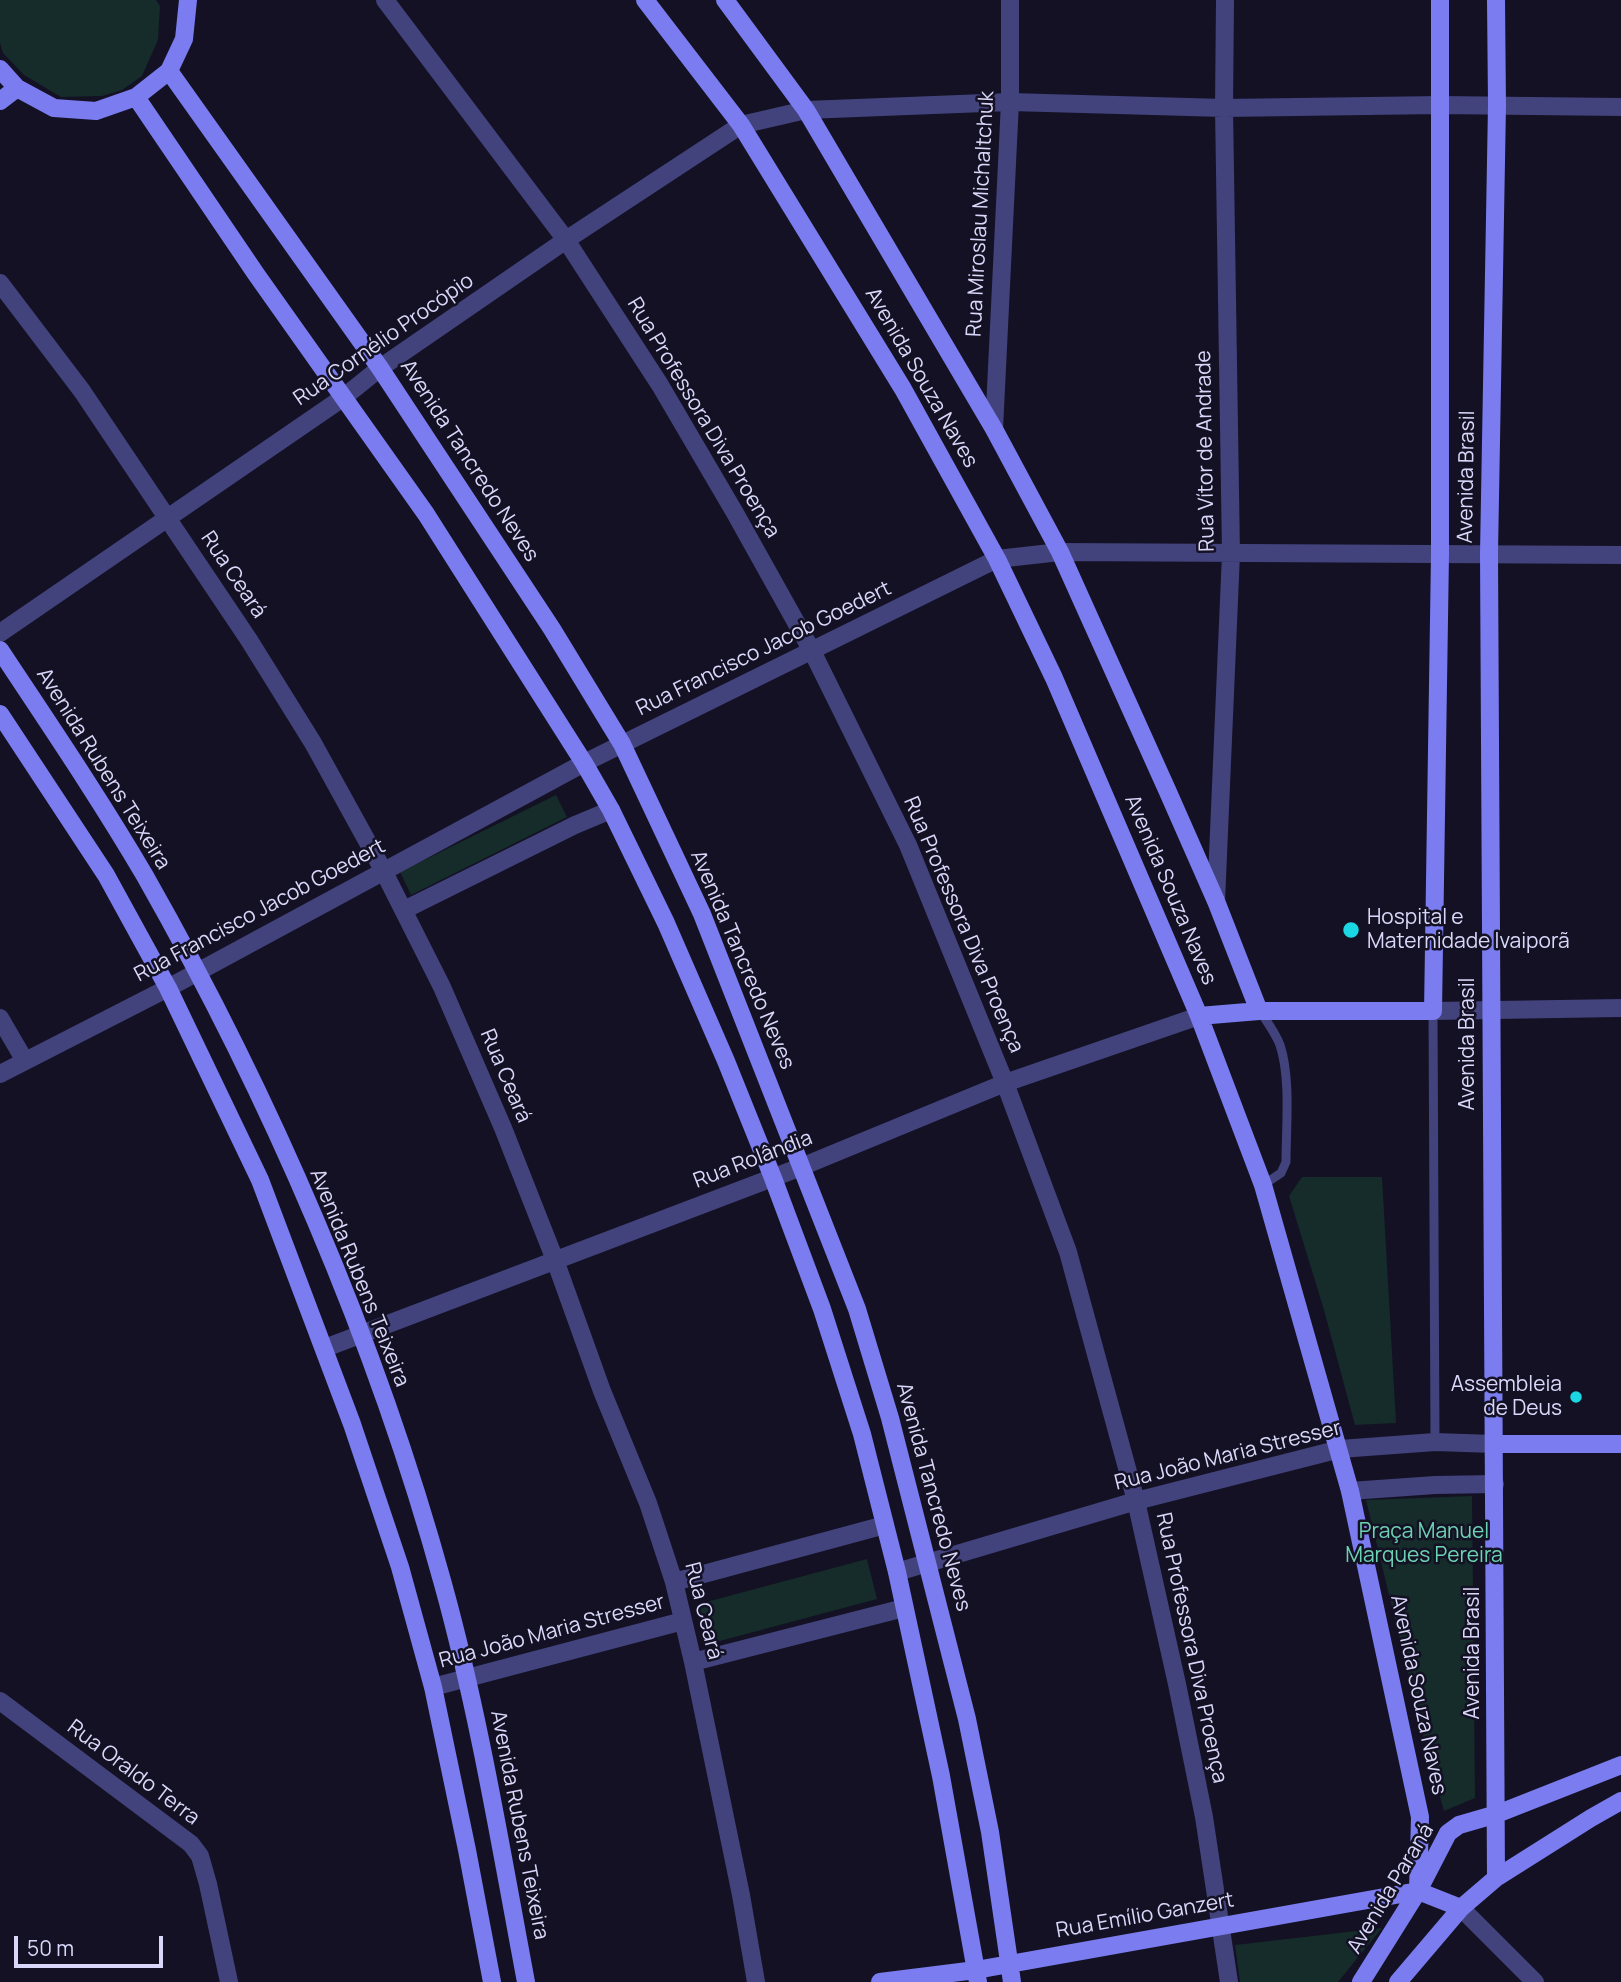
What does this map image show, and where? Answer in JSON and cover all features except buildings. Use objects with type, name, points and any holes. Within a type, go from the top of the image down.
[{"type":"street","points":[[0,69],[16,88],[54,108],[96,111],[136,97],[169,71],[184,39],[188,0]]},
{"type":"street","name":"Rua Professora Diva Proença","points":[[385,0],[566,240],[660,385],[812,652],[908,845],[1005,1083],[1068,1252],[1136,1501],[1204,1817],[1229,1982]]},
{"type":"street","name":"Avenida Souza Naves","points":[[645,0],[741,125],[903,389],[997,559],[1054,678],[1199,1016],[1263,1185],[1340,1449],[1420,1817],[1418,1891]]},
{"type":"street","name":"Avenida Souza Naves","points":[[725,0],[806,110],[994,429],[1060,552],[1216,901],[1259,1011]]},
{"type":"street","name":"Rua Miroslau Michaltchuk","points":[[994,429],[1010,103],[1010,0]]},
{"type":"street","name":"Rua Vítor de Andrade","points":[[1216,901],[1231,554],[1224,108],[1225,0]]},
{"type":"street","name":"Avenida Brasil","points":[[1433,1011],[1440,554],[1440,0]]},
{"type":"street","name":"Avenida Brasil","points":[[1496,0],[1497,105],[1489,554],[1496,1878]]},
{"type":"street","name":"Avenida Tancredo Neves","points":[[169,71],[380,368],[552,628],[622,744],[702,914],[856,1309],[890,1418],[967,1718],[990,1832],[1012,1982]]},
{"type":"street","points":[[0,102],[16,88]]},
{"type":"street","points":[[136,97],[426,514],[584,763],[611,810],[666,923],[773,1178],[822,1309],[862,1434],[897,1572],[942,1776],[977,1976]]},
{"type":"street","name":"Rua Cornélio Procópio","points":[[0,633],[344,397],[380,368],[566,240],[741,125],[806,110],[1010,103],[1224,108],[1440,105],[1621,107]]},
{"type":"street","name":"Rua Ceará","points":[[0,282],[82,391],[249,640],[313,743],[383,870],[442,987],[503,1128],[555,1260],[602,1391],[648,1503],[674,1583],[694,1662],[756,1982]]},
{"type":"street","name":"Rua Francisco Jacob Goedert","points":[[0,1074],[168,988],[584,763],[997,559],[1060,552],[1621,555]]},
{"type":"street","name":"Avenida Rubens Teixeira","points":[[0,650],[142,872],[197,970],[323,1237],[400,1445],[443,1581],[467,1678],[526,1982]]},
{"type":"street","points":[[0,713],[106,875],[168,988],[260,1180],[325,1348],[401,1567],[433,1687],[492,1982]]},
{"type":"street","points":[[404,910],[575,825],[611,810]]},
{"type":"street","points":[[1199,1016],[1259,1011],[1621,1008]]},
{"type":"street","name":"Rua Rolândia","points":[[325,1348],[802,1167],[1005,1083],[1199,1016]]},
{"type":"street","points":[[0,1018],[25,1061]]},
{"type":"street","name":"Rua João Maria Stresser","points":[[897,1572],[928,1565],[1136,1501],[1340,1449],[1435,1442],[1621,1444]]},
{"type":"street","points":[[1350,1491],[1495,1484]]},
{"type":"street","points":[[674,1583],[885,1525]]},
{"type":"street","points":[[694,1662],[904,1608]]},
{"type":"street","name":"Rua João Maria Stresser","points":[[433,1687],[683,1622]]},
{"type":"street","name":"Rua Oraldo Terra","points":[[0,1702],[191,1844],[200,1856],[208,1884],[229,1982]]},
{"type":"street","name":"Avenida Paraná","points":[[1361,1982],[1418,1891],[1448,1833],[1459,1825],[1497,1814],[1621,1765]]},
{"type":"street","points":[[1398,1982],[1461,1908],[1496,1878],[1621,1801]]},
{"type":"street","points":[[1418,1891],[1461,1908],[1535,1982]]},
{"type":"street","name":"Rua Emílio Ganzert","points":[[880,1982],[977,1976],[1008,1964],[1418,1891]]},
{"type":"lane","points":[[1259,1011],[1275,1032],[1285,1072],[1286,1162],[1281,1173],[1263,1185]]},
{"type":"lane","name":"Avenida Brasil","points":[[1433,1011],[1435,1442]]},
{"type":"green space","points":[[0,0],[156,0],[160,6],[158,40],[142,76],[122,90],[102,96],[61,97],[24,75],[3,53],[0,43]]},
{"type":"green space","points":[[556,795],[567,817],[411,895],[400,872]]},
{"type":"green space","points":[[1302,1177],[1382,1177],[1396,1423],[1355,1425],[1289,1196]]},
{"type":"green space","name":"Praça Manuel Marques Pereira","points":[[1472,1496],[1475,1798],[1444,1811],[1366,1500]]},
{"type":"green space","points":[[867,1559],[877,1599],[705,1645],[695,1605]]},
{"type":"green space","points":[[1382,1928],[1338,1982],[1240,1982],[1235,1945]]},
{"type":"place","name":"Hospital e Maternidade Ivaiporã","points":[[1351,930]]},
{"type":"place","name":"Assembleia de Deus","points":[[1576,1397]]}]
